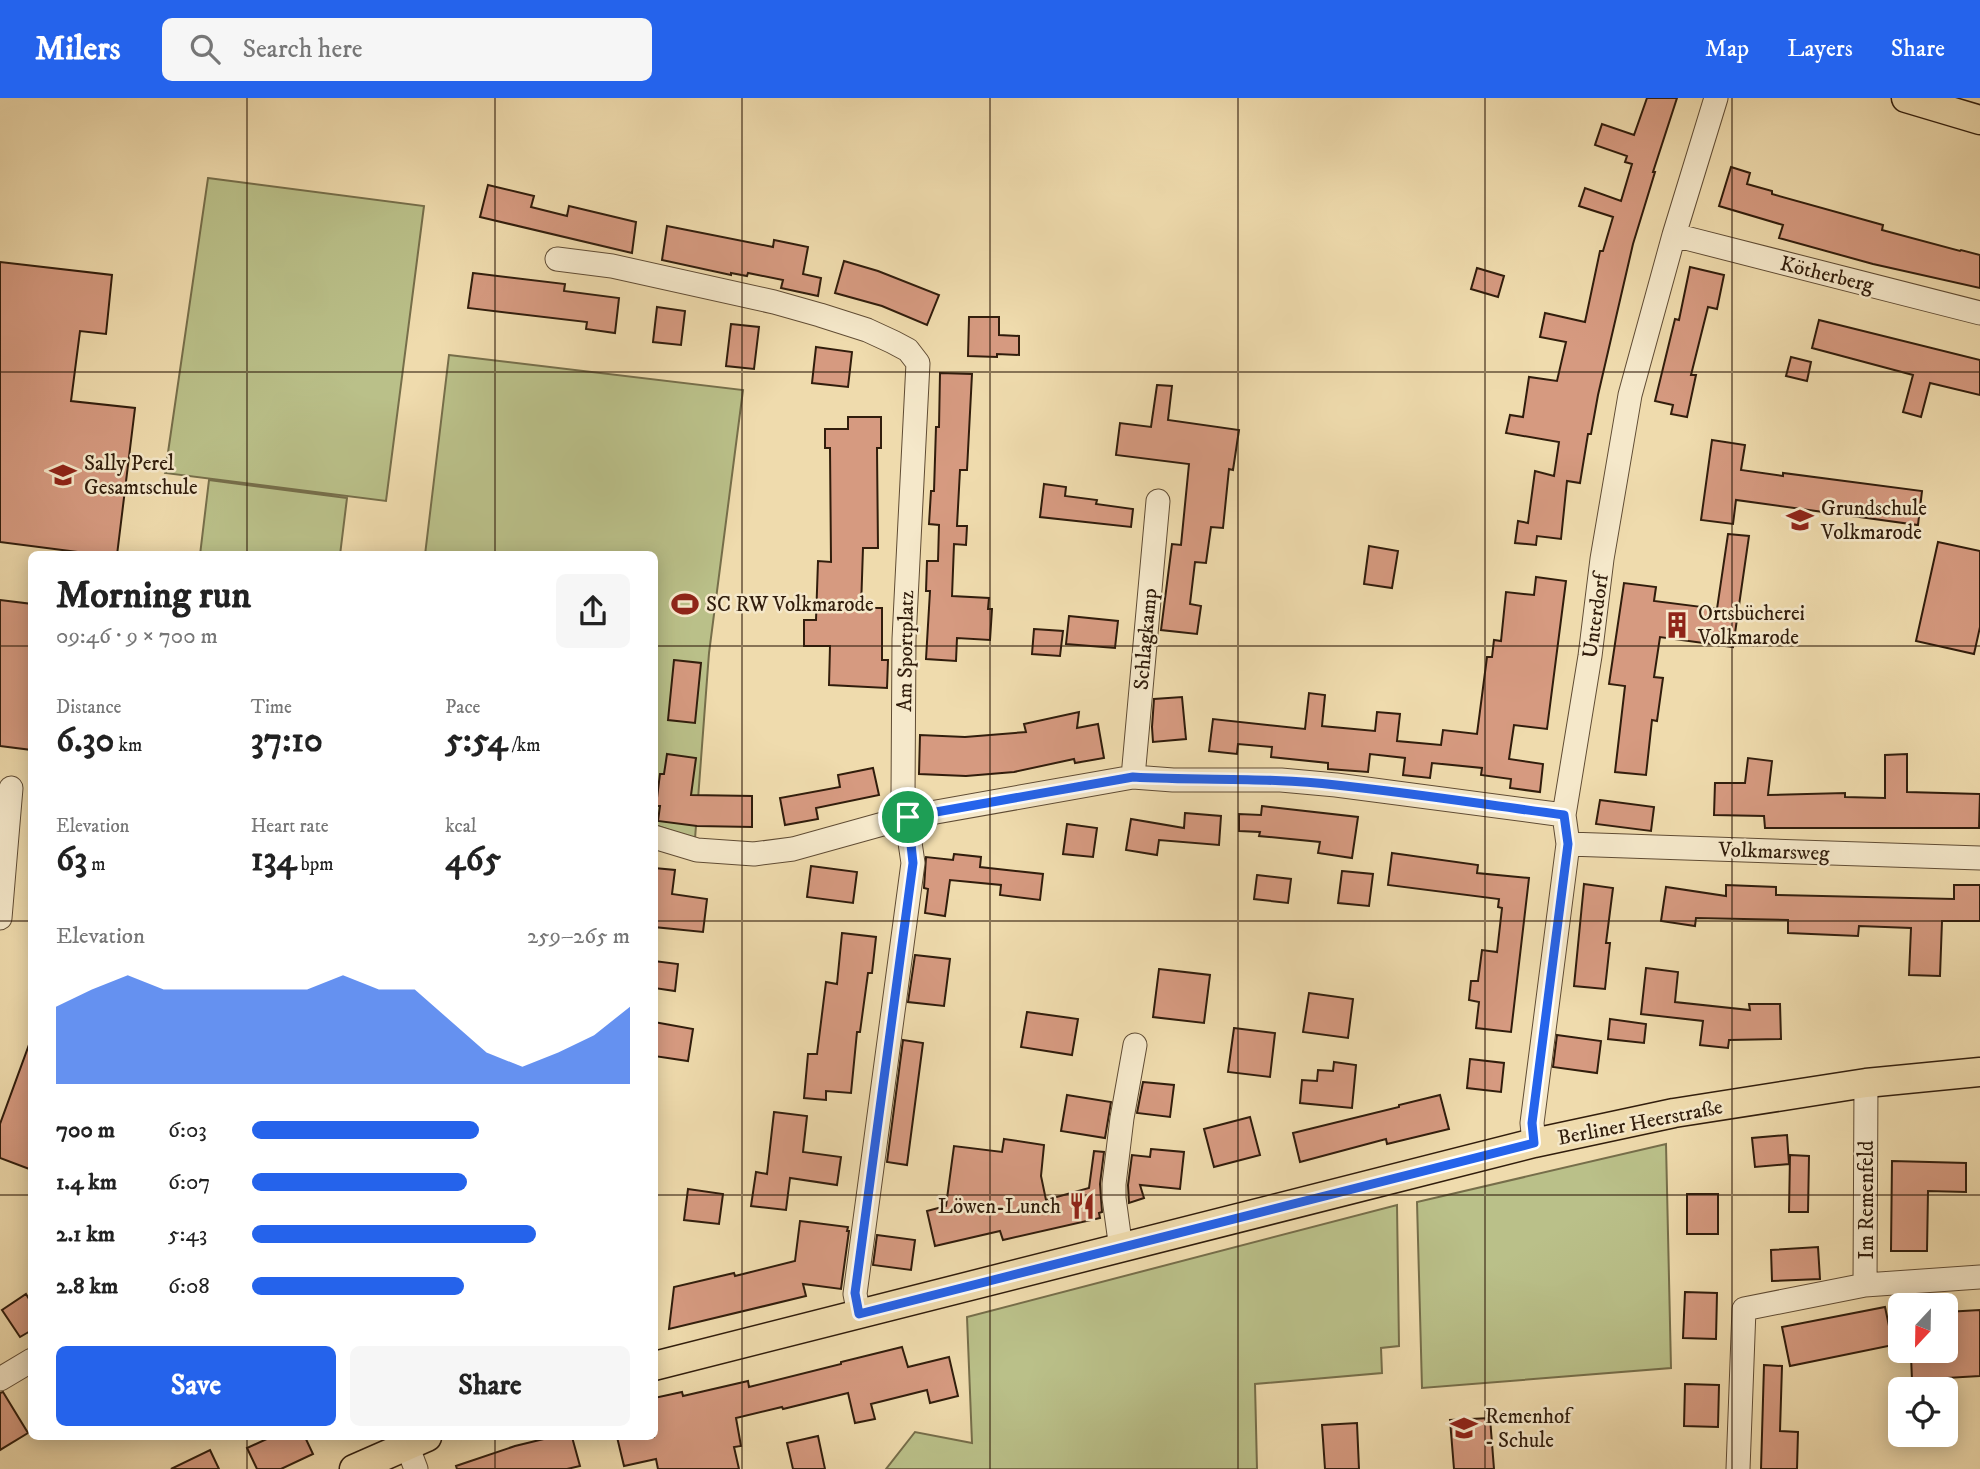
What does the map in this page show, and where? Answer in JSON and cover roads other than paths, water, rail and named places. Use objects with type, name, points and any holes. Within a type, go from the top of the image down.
[{"type":"main road","points":[[1906,98],[1980,120]]},
{"type":"main road","name":"Berliner Heerstraße","points":[[658,1365],[1534,1143],[1674,1114],[1866,1083],[1980,1072]]},
{"type":"main road","points":[[354,1469],[417,1450]]},
{"type":"street","name":"Unterdorf","points":[[1534,1143],[1532,1123],[1568,844],[1564,815],[1630,395],[1674,235],[1716,98]]},
{"type":"street","name":"Kötherberg","points":[[1674,235],[1980,313]]},
{"type":"street","name":"Am Sportplatz","points":[[557,259],[612,266],[774,302],[820,315],[867,330],[893,342],[908,350],[918,363],[904,639],[903,795],[913,863],[855,1293],[859,1314]]},
{"type":"street","name":"Schlagkamp","points":[[1133,777],[1157,501]]},
{"type":"street","points":[[658,838],[697,850],[754,854],[793,849],[908,817],[1133,777],[1173,780],[1281,780],[1564,815]]},
{"type":"street","points":[[0,918],[14,788]]},
{"type":"street","name":"Volkmarsweg","points":[[1568,844],[1980,858]]},
{"type":"street","points":[[1121,1249],[1114,1184],[1135,1045]]},
{"type":"street","name":"Im Remenfeld","points":[[1866,1083],[1865,1285],[1980,1277]]},
{"type":"street","points":[[1738,1469],[1744,1309],[1865,1285]]},
{"type":"street","points":[[0,1379],[28,1362]]},
{"type":"place","name":"Sally Perel Gesamtschule","points":[[63,475]]},
{"type":"place","name":"Grundschule Volkmarode","points":[[1800,520]]},
{"type":"place","name":"SC RW Volkmarode","points":[[685,604]]},
{"type":"place","name":"Ortsbücherei Volkmarode","points":[[1677,625]]},
{"type":"place","name":"Löwen-Lunch","points":[[1082,1206]]},
{"type":"place","name":"Remenhof - Schule","points":[[1464,1428]]}]
